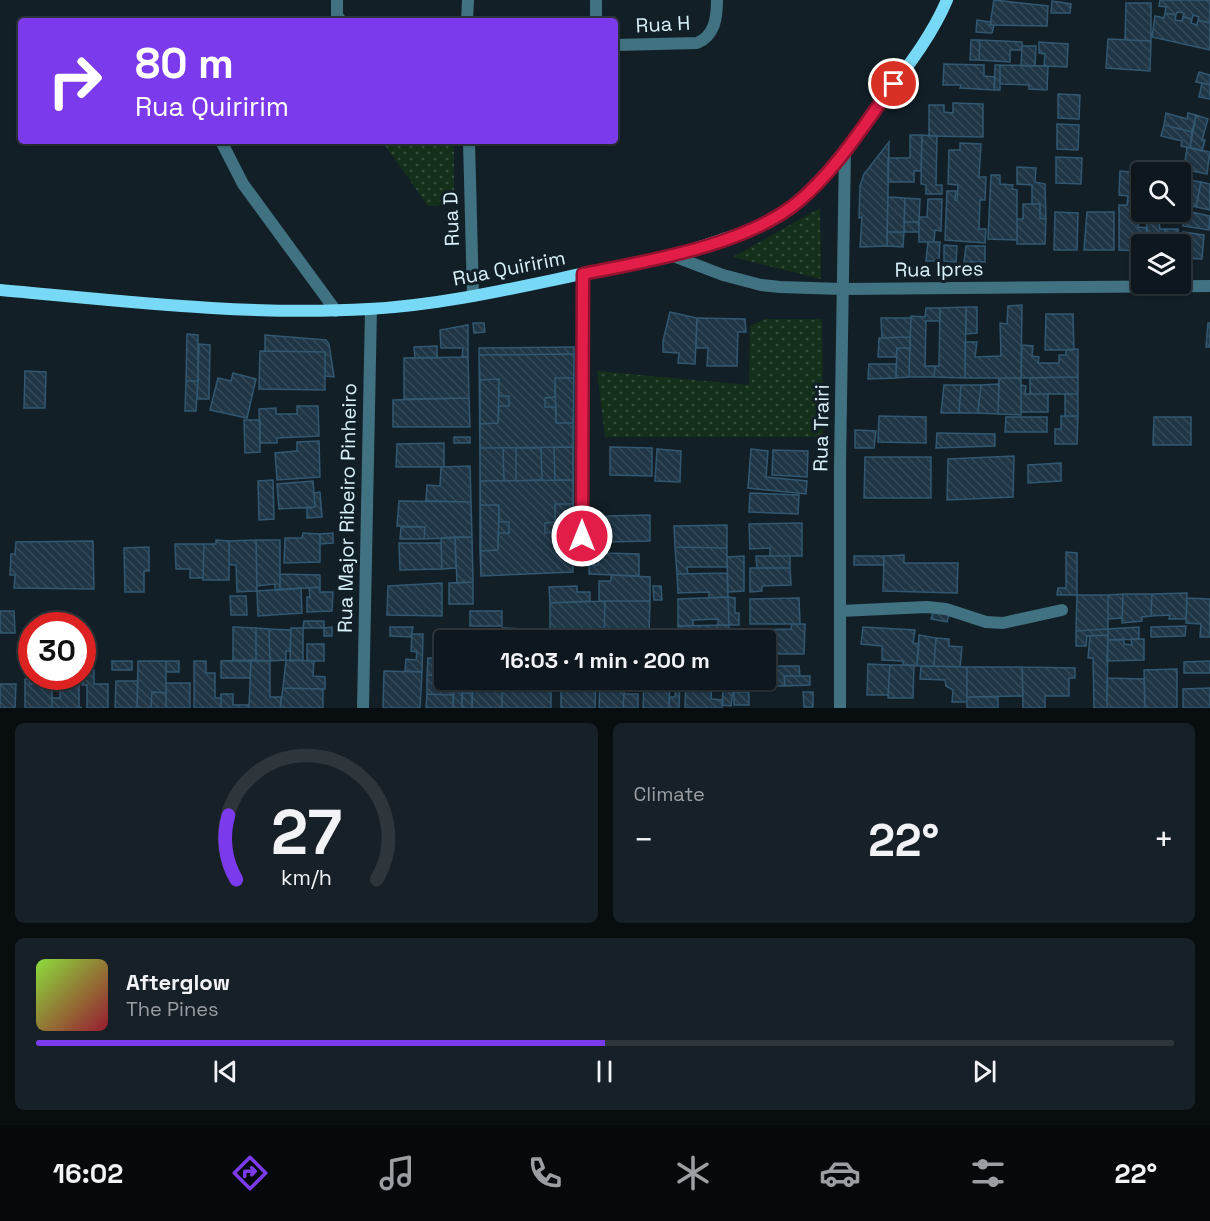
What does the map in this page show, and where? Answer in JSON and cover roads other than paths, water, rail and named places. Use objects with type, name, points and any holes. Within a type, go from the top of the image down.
[{"type":"main road","name":"Rua Quiririm","points":[[0,290],[152,304],[336,311],[406,306],[473,296],[673,256],[736,235],[776,218],[799,201],[818,183],[846,149],[919,51],[947,0]]},
{"type":"street","points":[[337,0],[339,18]]},
{"type":"street","points":[[467,18],[468,0]]},
{"type":"street","points":[[596,0],[596,18]]},
{"type":"street","name":"Rua H","points":[[618,45],[697,43],[705,40],[712,30],[717,15],[717,0]]},
{"type":"street","points":[[223,144],[243,184],[336,311]]},
{"type":"street","name":"Rua D","points":[[469,144],[473,296]]},
{"type":"street","name":"Rua Trairi","points":[[840,708],[842,289],[846,149]]},
{"type":"street","name":"Rua Ipres","points":[[673,256],[723,275],[761,285],[842,289],[1210,286]]},
{"type":"street","points":[[582,559],[583,274]]},
{"type":"street","name":"Rua Major Ribeiro Pinheiro","points":[[363,708],[370,309]]},
{"type":"street","points":[[840,611],[946,609],[986,622],[1003,623],[1062,610]]}]
